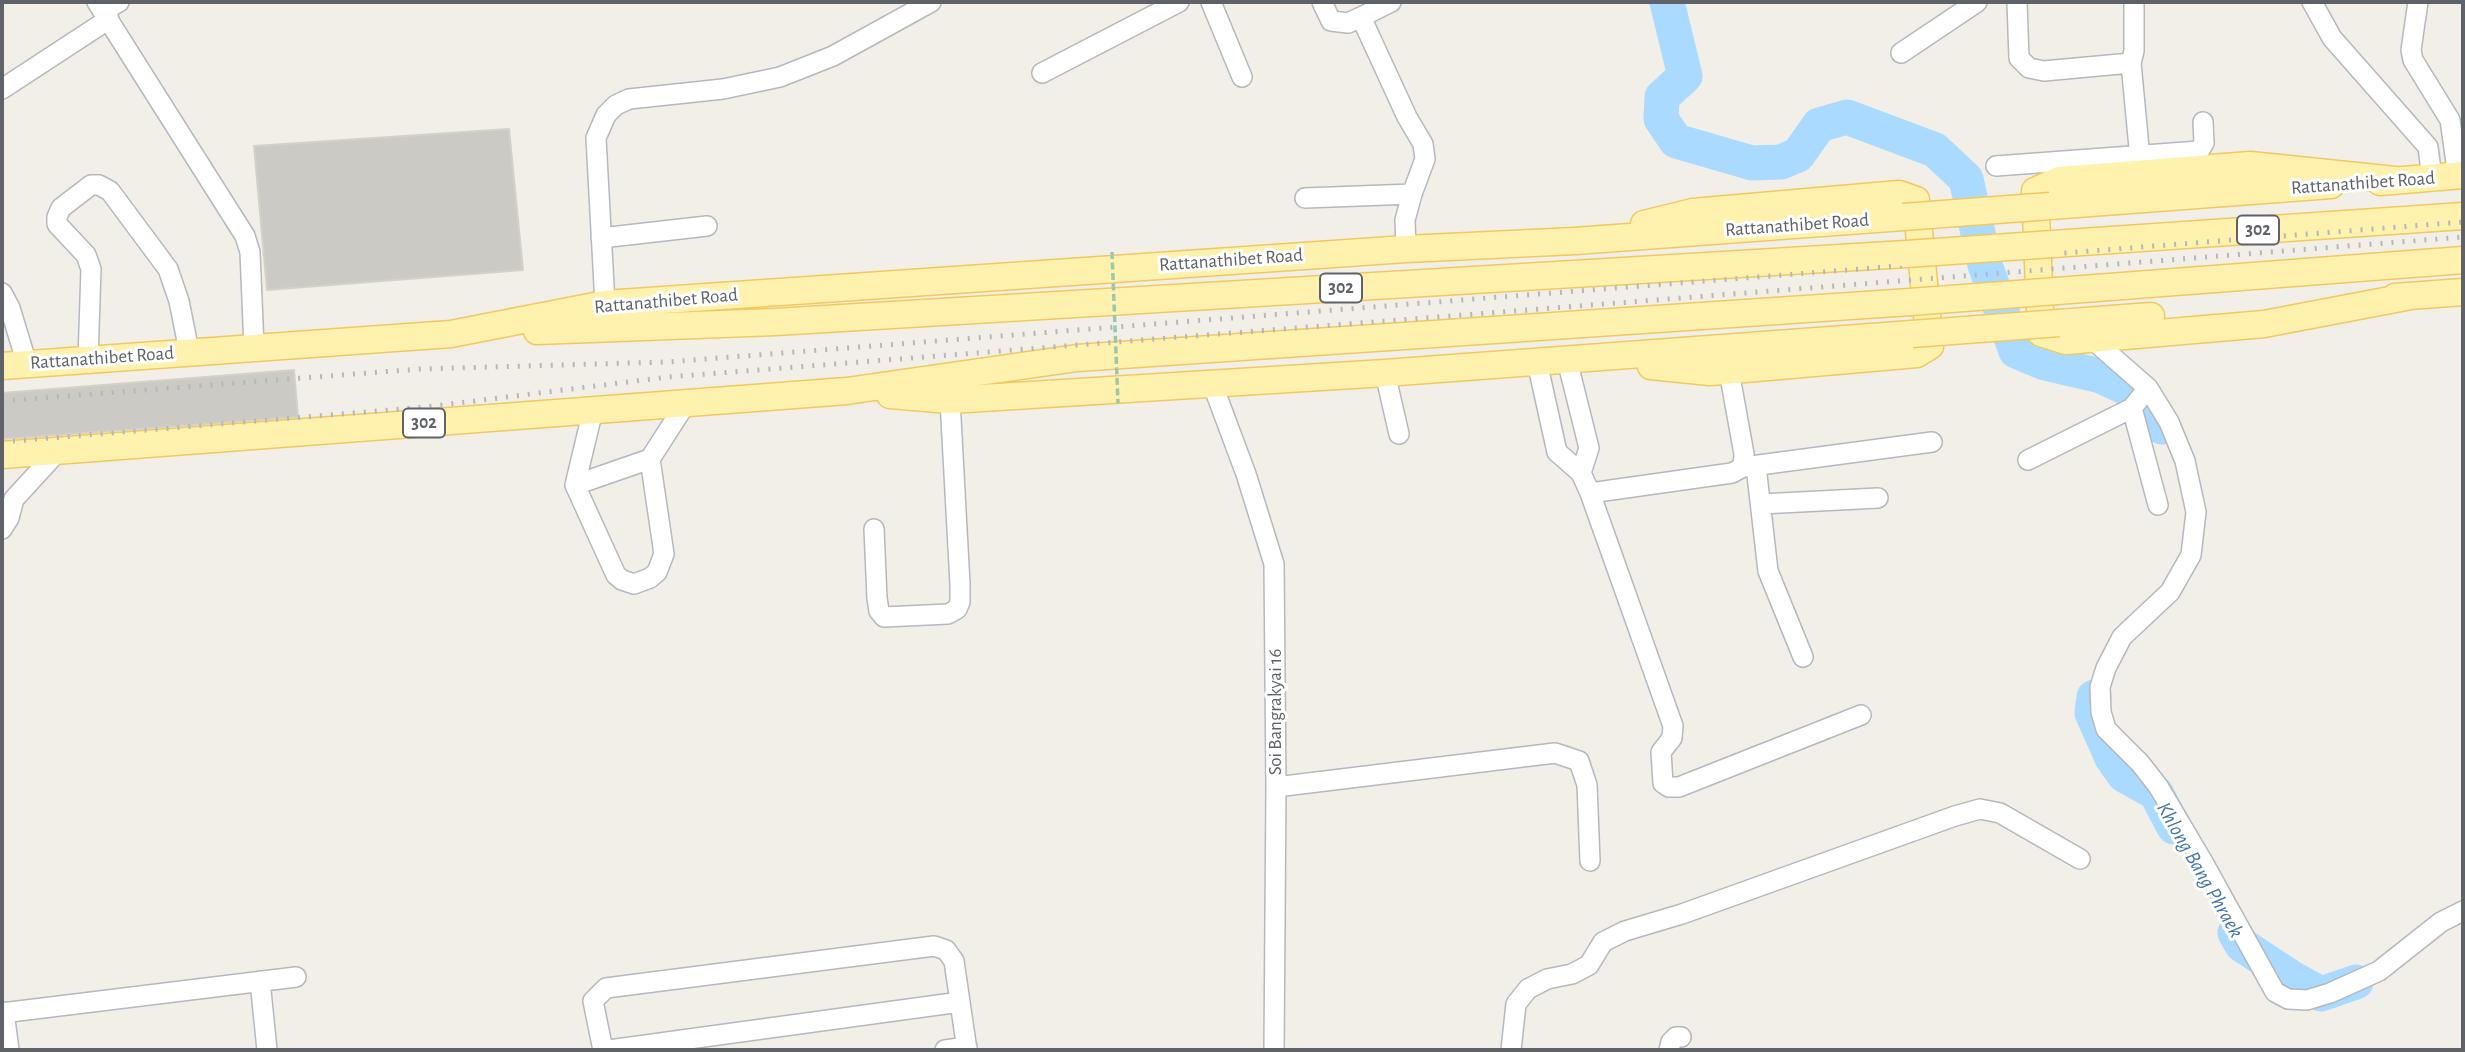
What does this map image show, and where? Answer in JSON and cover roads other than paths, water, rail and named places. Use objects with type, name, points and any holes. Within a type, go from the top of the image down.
[{"type":"main road","points":[[2395,180],[2250,164],[2140,164],[2059,180],[2035,191],[2041,333],[2066,341],[2092,340],[2264,324],[2411,296]]},
{"type":"main road","name":"Rattanathibet Road","points":[[451,334],[605,304],[1406,249],[1575,241],[2451,176]]},
{"type":"main road","points":[[1575,241],[1693,212],[1899,194],[1916,200],[1930,346],[1917,354],[1710,372],[1575,359]]},
{"type":"main road","name":"Rattanathibet Road","points":[[14,365],[451,334],[775,322],[1906,254],[2463,216]]},
{"type":"main road","name":"302","points":[[2,455],[847,391],[1077,358],[1910,302],[2463,260]]},
{"type":"main road","name":"302","points":[[847,391],[950,400],[1385,373],[2463,292]]},
{"type":"street","points":[[605,304],[596,138],[606,115],[616,105],[629,99],[723,89],[780,77],[833,56],[931,2]]},
{"type":"street","points":[[1042,73],[1180,2]]},
{"type":"street","points":[[1211,2],[1242,77]]},
{"type":"street","points":[[1322,2],[1331,21],[1348,23],[1391,2]]},
{"type":"street","points":[[1901,53],[1977,2]]},
{"type":"street","points":[[2017,2],[2019,58],[2029,68],[2043,71],[2131,63]]},
{"type":"street","points":[[2133,2],[2134,51],[2131,63],[2140,164]]},
{"type":"street","points":[[2312,2],[2332,38],[2451,176]]},
{"type":"street","points":[[2418,2],[2411,50],[2413,60],[2450,120],[2451,176]]},
{"type":"street","points":[[2,89],[107,8],[249,243],[254,347]]},
{"type":"street","points":[[1361,17],[1407,117],[1423,144],[1425,159],[1405,220],[1406,249]]},
{"type":"street","points":[[1996,166],[2140,164],[2199,151],[2204,143],[2203,122]]},
{"type":"street","points":[[88,359],[91,269],[86,255],[57,224],[57,217],[61,208],[91,185],[99,185],[110,191],[168,269],[179,301],[189,351]]},
{"type":"street","points":[[1305,198],[1412,194]]},
{"type":"street","points":[[601,239],[707,226]]},
{"type":"street","points":[[2,293],[10,308],[14,365]]},
{"type":"street","points":[[2092,340],[2120,361],[2140,399],[2158,505]]},
{"type":"street","points":[[1575,359],[1589,448],[1581,473]]},
{"type":"street","points":[[1537,362],[1557,452],[1581,473],[1590,494],[1673,726],[1672,738],[1661,752],[1663,783],[1669,787],[1679,787],[1861,715]]},
{"type":"street","points":[[1730,371],[1744,454],[1761,504],[1768,571],[1803,657]]},
{"type":"street","points":[[1385,373],[1399,434]]},
{"type":"street","name":"Soi Bangrakyai 16","points":[[1212,383],[1246,474],[1274,565],[1274,1050]]},
{"type":"street","points":[[2028,460],[2140,399]]},
{"type":"street","points":[[2140,399],[2169,422],[2185,461],[2196,512],[2191,555],[2170,592],[2122,638],[2106,668],[2100,687],[2101,712],[2106,729],[2158,786],[2275,992],[2288,999],[2307,1000],[2330,993],[2379,971],[2441,922],[2463,911]]},
{"type":"street","points":[[874,529],[877,598],[879,611],[884,617],[948,614],[957,609],[960,602],[960,584],[950,400]]},
{"type":"street","points":[[575,485],[650,459],[686,403]]},
{"type":"street","points":[[593,410],[575,485],[616,575],[634,584],[657,572],[664,554],[650,459]]},
{"type":"street","points":[[1590,494],[1732,473],[1750,467],[1932,442]]},
{"type":"street","points":[[2,529],[9,518],[14,499],[59,450]]},
{"type":"street","points":[[1761,504],[1878,498]]},
{"type":"street","points":[[1276,787],[1555,753],[1579,761],[1587,785],[1590,861]]},
{"type":"street","points":[[1511,1050],[1516,1004],[1528,989],[1547,979],[1572,974],[1588,965],[1604,942],[1625,931],[1682,914],[1955,816],[1980,809],[2000,813],[2080,859]]},
{"type":"street","points":[[603,1050],[593,1001],[606,988],[934,946],[946,950],[954,961],[967,1049],[945,1050]]},
{"type":"street","points":[[9,1050],[3,1012],[296,977]]},
{"type":"street","points":[[260,981],[267,1050]]},
{"type":"street","points":[[609,1050],[960,1002]]},
{"type":"waterway","name":"Khlong Bang Phraek","points":[[1667,2],[1685,76],[1662,97],[1661,119],[1676,141],[1752,163],[1781,162],[1798,155],[1819,125],[1847,117],[1935,150],[1966,179],[1985,265],[2016,351],[2045,363],[2101,376],[2142,395],[2162,427]]},
{"type":"waterway","name":"Khlong Bang Phraek","points":[[2094,697],[2092,713],[2112,758],[2124,775],[2156,793],[2174,827]]},
{"type":"waterway","name":"Khlong Bang Phraek","points":[[2235,933],[2242,945],[2321,994],[2356,982]]},
{"type":"railway","points":[[2,401],[420,369],[667,362],[2463,222]]},
{"type":"railway","points":[[2,442],[426,407],[668,377],[2463,237]]}]
